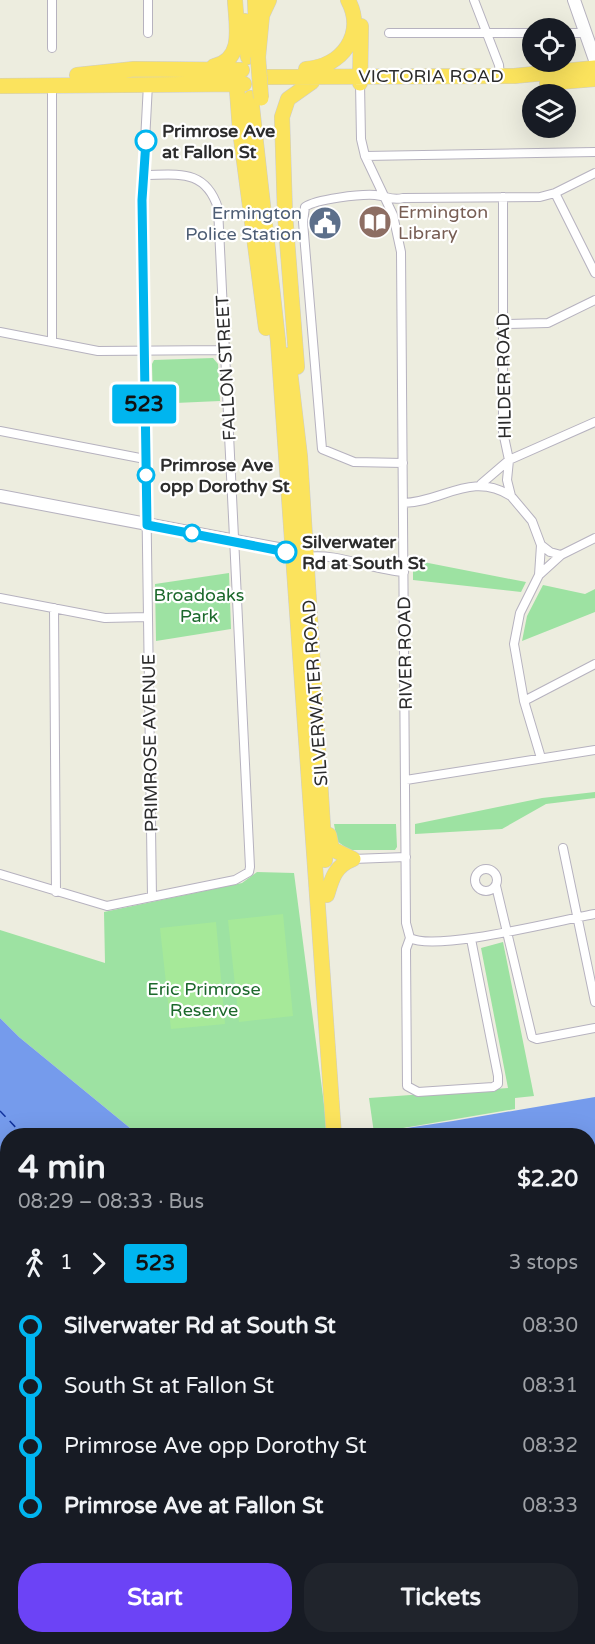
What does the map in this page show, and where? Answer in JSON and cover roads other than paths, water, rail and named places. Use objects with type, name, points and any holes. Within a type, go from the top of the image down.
[{"type":"highway","points":[[74,75],[134,69],[196,68],[224,63],[233,55],[236,40],[235,0]]},
{"type":"highway","name":"SILVERWATER ROAD","points":[[244,0],[320,774],[336,1104],[334,1128]]},
{"type":"highway","name":"SILVERWATER ROAD","points":[[255,0],[252,77],[299,443],[300,554],[336,1104],[341,1128]]},
{"type":"highway","points":[[240,130],[252,77],[262,15],[269,0]]},
{"type":"highway","points":[[196,68],[252,77],[325,66],[342,54],[354,29],[353,11],[348,0]]},
{"type":"highway","points":[[355,0],[361,35],[360,79]]},
{"type":"highway","points":[[361,35],[375,69],[387,76]]},
{"type":"highway","name":"VICTORIA ROAD","points":[[0,84],[28,86],[204,84],[252,77],[312,82],[387,76],[500,76],[595,68]]},
{"type":"highway","name":"VICTORIA ROAD","points":[[0,77],[74,75],[252,77],[518,86],[595,79]]},
{"type":"highway","points":[[299,443],[302,429],[285,214],[282,117],[288,99],[312,82]]},
{"type":"highway","points":[[204,84],[226,93],[240,130],[262,298],[283,410]]},
{"type":"highway","points":[[320,774],[324,780],[330,844],[337,853],[353,859]]},
{"type":"highway","points":[[327,895],[335,871],[343,863],[353,859]]},
{"type":"street","points":[[52,0],[52,48]]},
{"type":"street","points":[[148,0],[148,33]]},
{"type":"street","points":[[474,0],[499,65],[500,76]]},
{"type":"street","points":[[574,0],[590,35],[595,60]]},
{"type":"street","points":[[389,33],[522,33]]},
{"type":"street","name":"RIVER ROAD","points":[[360,79],[361,139],[365,156],[393,215],[401,252],[406,927],[410,938],[406,949],[407,1086],[418,1092],[493,1087],[498,1084],[471,939]]},
{"type":"street","name":"PRIMROSE AVENUE","points":[[148,84],[142,175],[152,897]]},
{"type":"street","points":[[52,85],[52,342]]},
{"type":"street","points":[[365,156],[373,153],[595,152]]},
{"type":"street","points":[[403,463],[354,462],[322,449],[303,222],[305,207],[318,202],[376,195],[393,201],[403,198],[555,194],[595,173]]},
{"type":"street","name":"FALLON STREET","points":[[142,175],[196,178],[206,184],[218,208],[249,872],[236,880],[152,897]]},
{"type":"street","points":[[555,194],[595,273]]},
{"type":"street","name":"HILDER ROAD","points":[[503,197],[504,439],[509,460],[507,480],[510,496]]},
{"type":"street","points":[[503,324],[548,323],[595,300]]},
{"type":"street","points":[[0,332],[98,351],[224,350]]},
{"type":"street","points":[[403,503],[423,502],[456,489],[481,484],[509,460],[595,422]]},
{"type":"street","points":[[0,431],[146,459]]},
{"type":"street","points":[[481,484],[510,496],[532,521],[542,545],[550,552],[561,555]]},
{"type":"street","points":[[0,496],[300,554],[333,558],[382,570],[404,572]]},
{"type":"street","points":[[539,575],[561,555],[595,538]]},
{"type":"street","points":[[541,758],[515,661],[516,628],[539,575],[542,545]]},
{"type":"street","points":[[0,598],[105,618],[148,617]]},
{"type":"street","points":[[54,608],[56,892]]},
{"type":"street","points":[[524,700],[595,664]]},
{"type":"street","points":[[406,780],[595,750]]},
{"type":"street","points":[[563,848],[595,1002]]},
{"type":"street","points":[[353,859],[406,857]]},
{"type":"street","points":[[0,874],[101,906],[152,897]]},
{"type":"street","points":[[496,886],[508,931],[529,1033],[537,1039],[595,1028]]},
{"type":"street","points":[[410,938],[421,942],[471,939],[595,914]]},
{"type":"water","points":[[0,1018],[19,1037],[130,1128],[0,1128]]},
{"type":"water","points":[[595,1097],[595,1128],[407,1128]]},
{"type":"place","name":"Primrose Ave at Fallon St","points":[[146,141]]},
{"type":"place","name":"Ermington Library","points":[[375,222]]},
{"type":"place","name":"Ermington Police Station","points":[[325,223]]},
{"type":"place","name":"Primrose Ave opp Dorothy St","points":[[146,475]]},
{"type":"place","name":"Silverwater Rd at South St","points":[[286,552]]},
{"type":"park label","name":"Broadoaks Park","points":[[199,605]]},
{"type":"park label","name":"Eric Primrose Reserve","points":[[204,999]]}]
